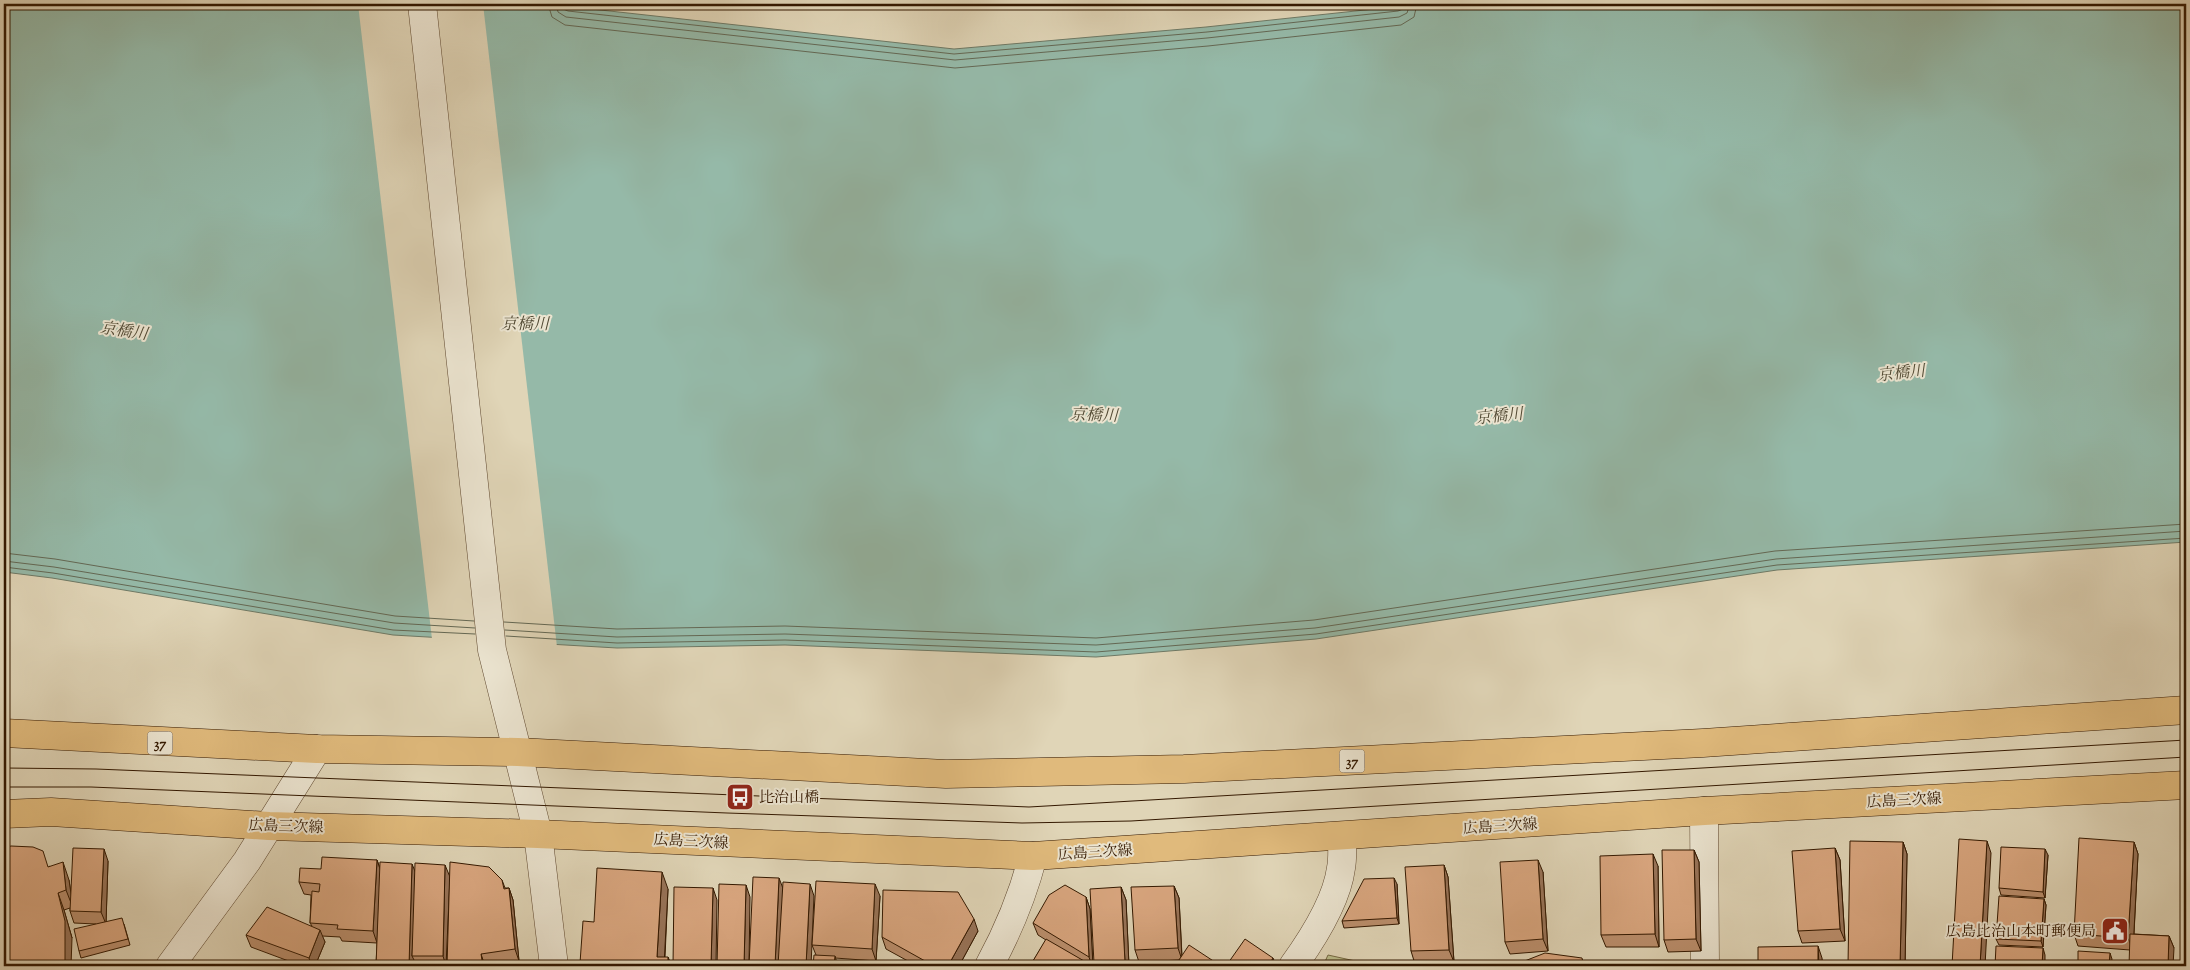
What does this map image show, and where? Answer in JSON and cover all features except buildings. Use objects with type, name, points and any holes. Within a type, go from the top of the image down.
[{"type":"main road","name":"37","points":[[4,734],[317,749],[518,752],[946,774],[1184,769],[1703,743],[2186,710]]},
{"type":"main road","name":"広島三次線","points":[[4,814],[51,812],[269,826],[538,834],[1033,856],[1704,811],[2186,785]]},
{"type":"street","points":[[422,4],[492,650],[496,674],[538,834],[554,966]]},
{"type":"street","points":[[170,966],[247,861],[317,749]]},
{"type":"street","points":[[1704,811],[1705,966]]},
{"type":"street","points":[[1293,966],[1306,948],[1332,898],[1341,869],[1342,836]]},
{"type":"street","points":[[989,966],[1025,890],[1033,856]]},
{"type":"shaded area","points":[[1328,955],[1378,966],[1323,966]]},
{"type":"water","name":"京橋川","points":[[4,4],[546,4],[954,49],[1206,27],[1421,4],[2186,4],[2186,542],[1777,570],[1316,639],[1096,657],[785,645],[617,648],[393,635],[52,578],[4,572]]},
{"type":"pier","points":[[358,4],[483,4],[557,647],[432,639]]},
{"type":"tram line","points":[[4,768],[96,769],[1029,807],[2186,740]]},
{"type":"tram line","points":[[4,787],[91,787],[1022,823],[1131,821],[2186,757]]},
{"type":"place","name":"比治山橋","points":[[740,797]]},
{"type":"place","name":"広島比治山本町郵便局","points":[[2115,931]]}]
